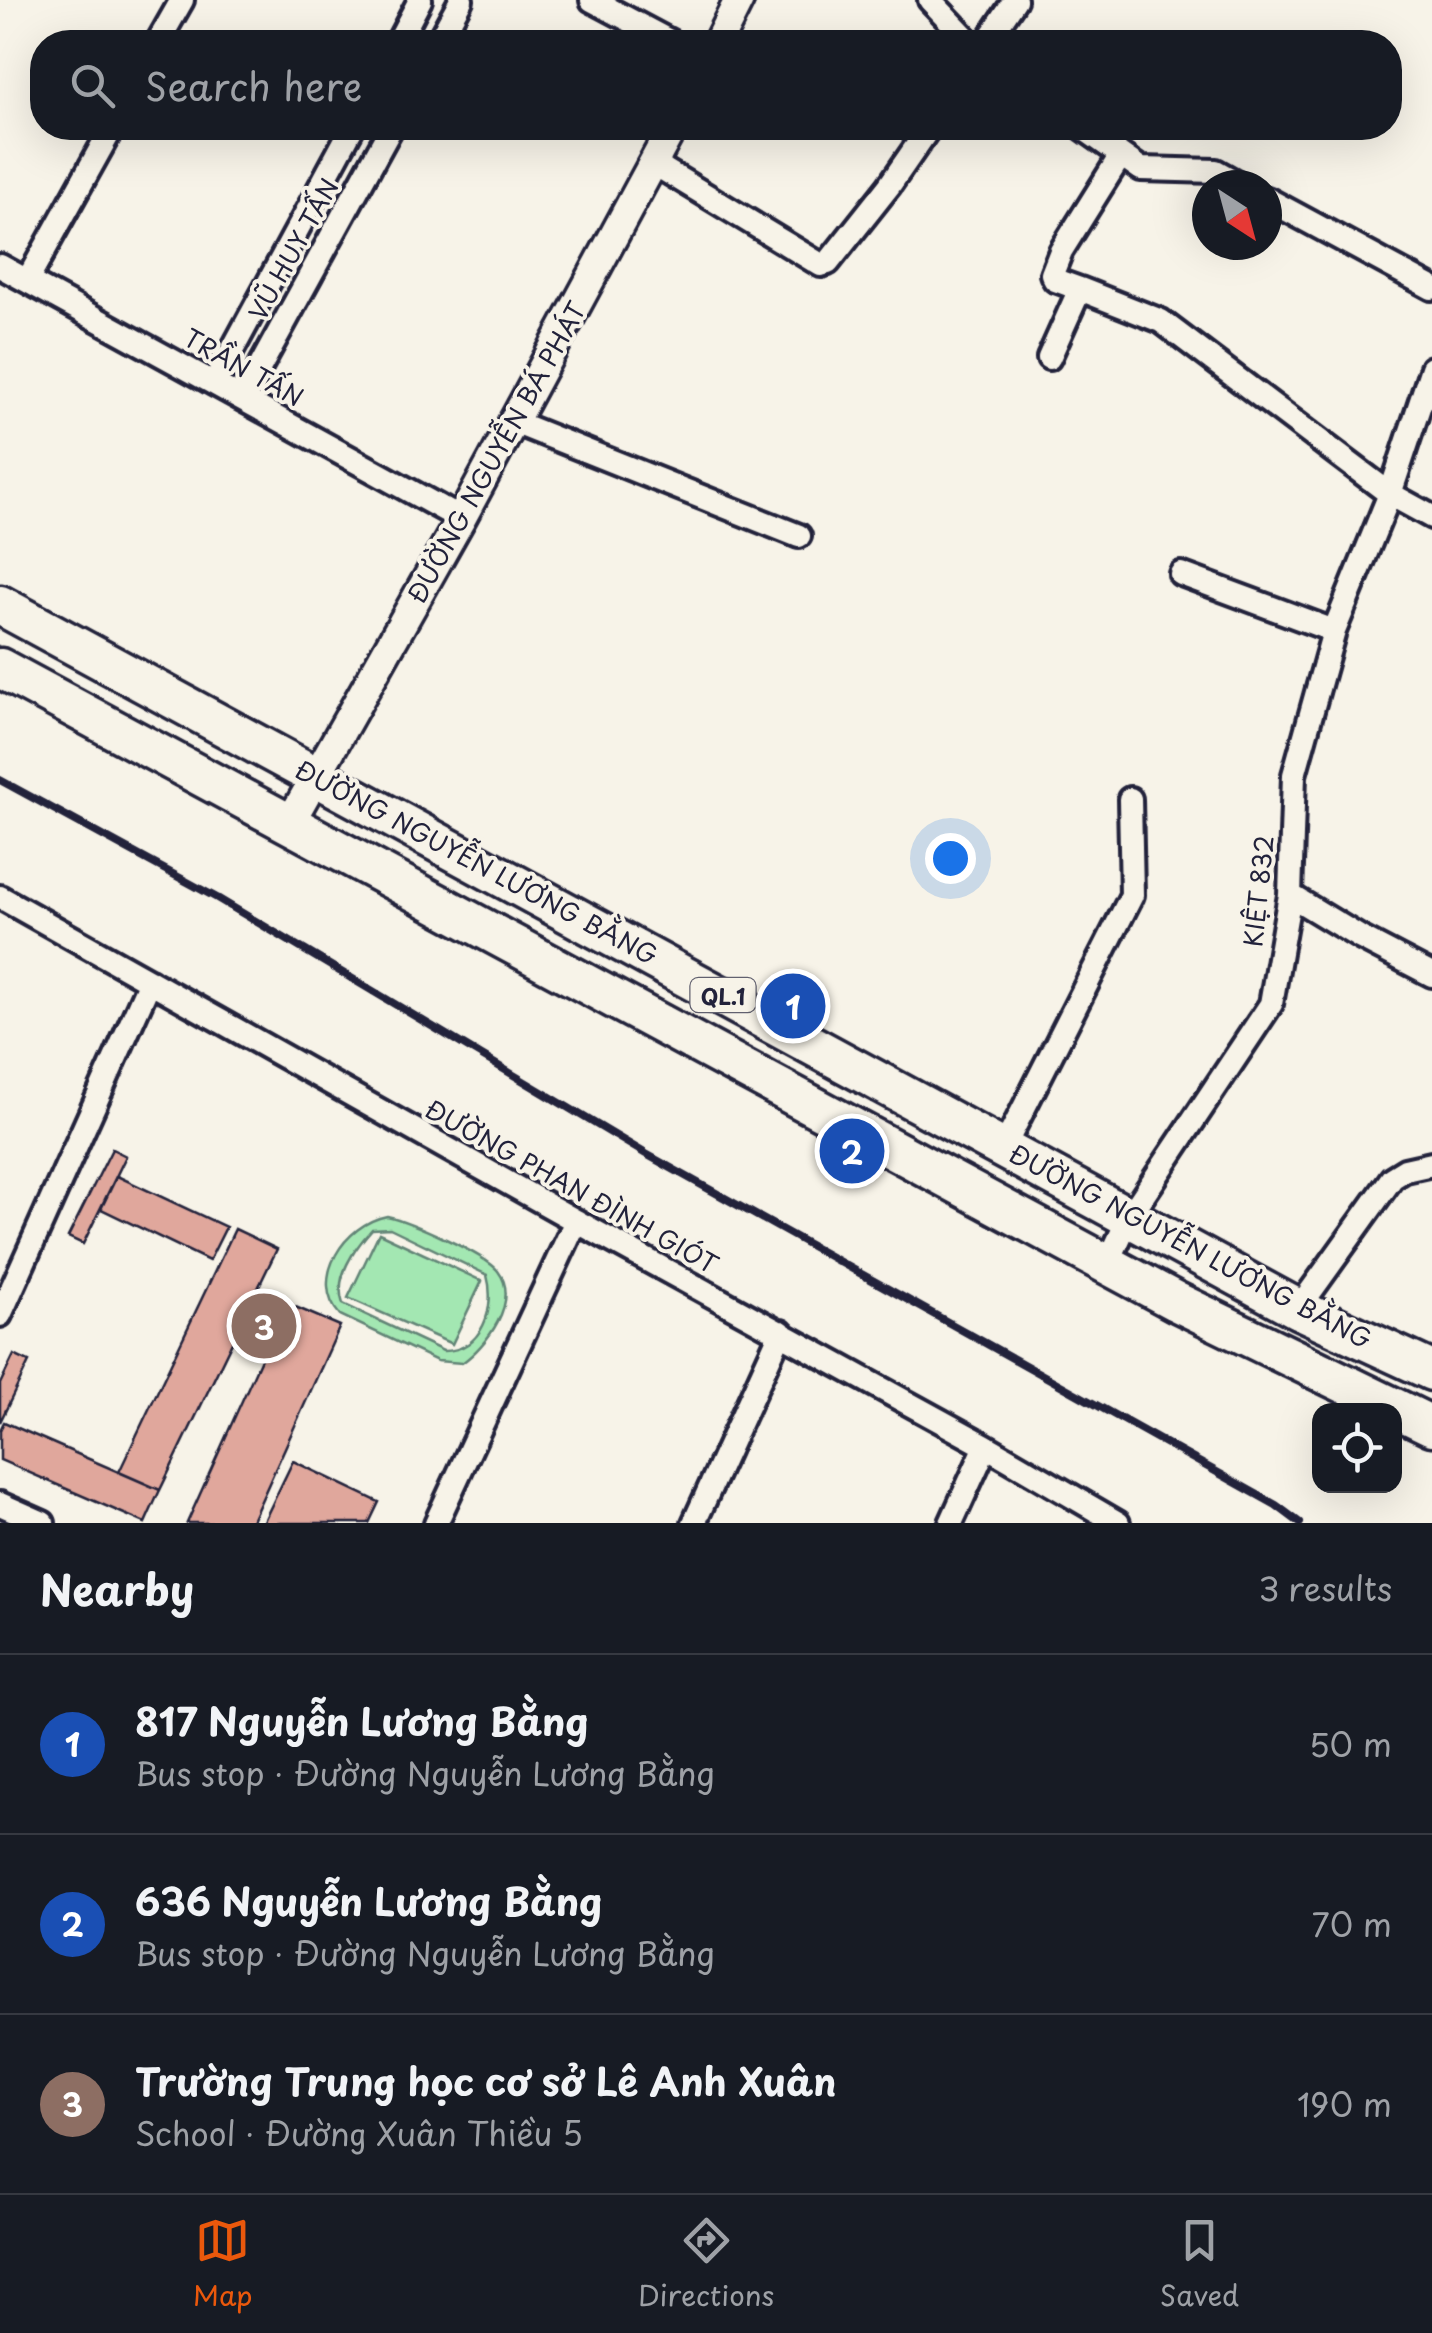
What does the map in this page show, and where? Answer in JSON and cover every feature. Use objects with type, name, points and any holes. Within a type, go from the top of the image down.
[{"type":"highway","name":"ĐƯỜNG NGUYỄN LƯƠNG BẰNG","points":[[0,606],[1298,1308],[1432,1371]]},
{"type":"highway","name":"ĐƯỜNG NGUYỄN LƯƠNG BẰNG","points":[[0,668],[1191,1309],[1432,1426]]},
{"type":"street","points":[[165,30],[182,0]]},
{"type":"street","points":[[404,30],[420,0]]},
{"type":"street","points":[[445,30],[462,0]]},
{"type":"street","points":[[592,0],[648,30]]},
{"type":"street","points":[[724,30],[739,0]]},
{"type":"street","points":[[930,0],[959,30]]},
{"type":"street","points":[[995,30],[1014,0]]},
{"type":"street","points":[[27,280],[105,140]]},
{"type":"street","name":"VŨ HUY TẤN","points":[[215,382],[346,140]]},
{"type":"street","name":"VŨ HUY TẤN","points":[[244,398],[385,140]]},
{"type":"street","name":"ĐƯỜNG NGUYỄN BÁ PHÁT","points":[[289,824],[461,519],[665,140]]},
{"type":"street","points":[[653,162],[822,265],[868,213],[920,140]]},
{"type":"street","points":[[1100,140],[1141,169],[1192,170]]},
{"type":"street","points":[[1121,155],[1061,251],[1052,274],[1055,280],[1161,321],[1390,494],[1432,517]]},
{"type":"street","points":[[1282,207],[1432,288]]},
{"type":"street","name":"TRẦN TẤN","points":[[0,266],[461,519]]},
{"type":"street","points":[[1049,358],[1080,290]]},
{"type":"street","name":"KIỆT 832","points":[[1108,1263],[1129,1217],[1270,1004],[1290,895],[1294,775],[1334,631],[1390,494],[1432,368]]},
{"type":"street","points":[[514,422],[799,536]]},
{"type":"street","points":[[1181,574],[1334,631]]},
{"type":"street","points":[[1004,1147],[1132,895],[1130,799]]},
{"type":"street","points":[[1290,895],[1360,938],[1432,975]]},
{"type":"street","name":"ĐƯỜNG PHAN ĐÌNH GIÓT","points":[[0,897],[1118,1523]]},
{"type":"street","points":[[0,1315],[150,981]]},
{"type":"street","points":[[1298,1308],[1392,1178],[1405,1170],[1432,1164]]},
{"type":"street","points":[[436,1523],[576,1221]]},
{"type":"street","points":[[694,1523],[781,1332]]},
{"type":"street","points":[[951,1523],[986,1446]]},
{"type":"street","points":[[0,1504],[43,1523]]},
{"type":"green space","points":[[387,1216],[412,1224],[463,1247],[498,1271],[505,1296],[498,1322],[481,1346],[462,1363],[437,1361],[340,1315],[331,1301],[328,1285],[336,1255],[345,1241],[372,1221]],"holes":[[[390,1228],[487,1275],[490,1300],[483,1325],[468,1344],[443,1351],[343,1304],[341,1294],[347,1264],[372,1229]]]},
{"type":"green space","points":[[379,1233],[482,1281],[452,1344],[348,1298]]},
{"type":"building","points":[[112,1149],[126,1156],[83,1244],[68,1237]]},
{"type":"building","points":[[117,1176],[226,1227],[209,1261],[101,1209]]},
{"type":"building","points":[[235,1229],[277,1249],[160,1490],[119,1472]]},
{"type":"building","points":[[286,1303],[340,1326],[251,1523],[187,1523]]},
{"type":"building","points":[[14,1355],[29,1362],[0,1422],[0,1384]]},
{"type":"building","points":[[4,1422],[160,1490],[145,1523],[0,1460],[0,1430]]},
{"type":"building","points":[[293,1461],[379,1502],[369,1523],[263,1523]]},
{"type":"railway","points":[[0,780],[217,898],[646,1154],[1276,1505],[1300,1523]]},
{"type":"place","name":"817 Nguyễn Lương Bằng","points":[[793,1006]]},
{"type":"place","name":"636 Nguyễn Lương Bằng","points":[[852,1151]]},
{"type":"place","name":"Trường Trung học cơ sở Lê Anh Xuân","points":[[264,1326]]}]
